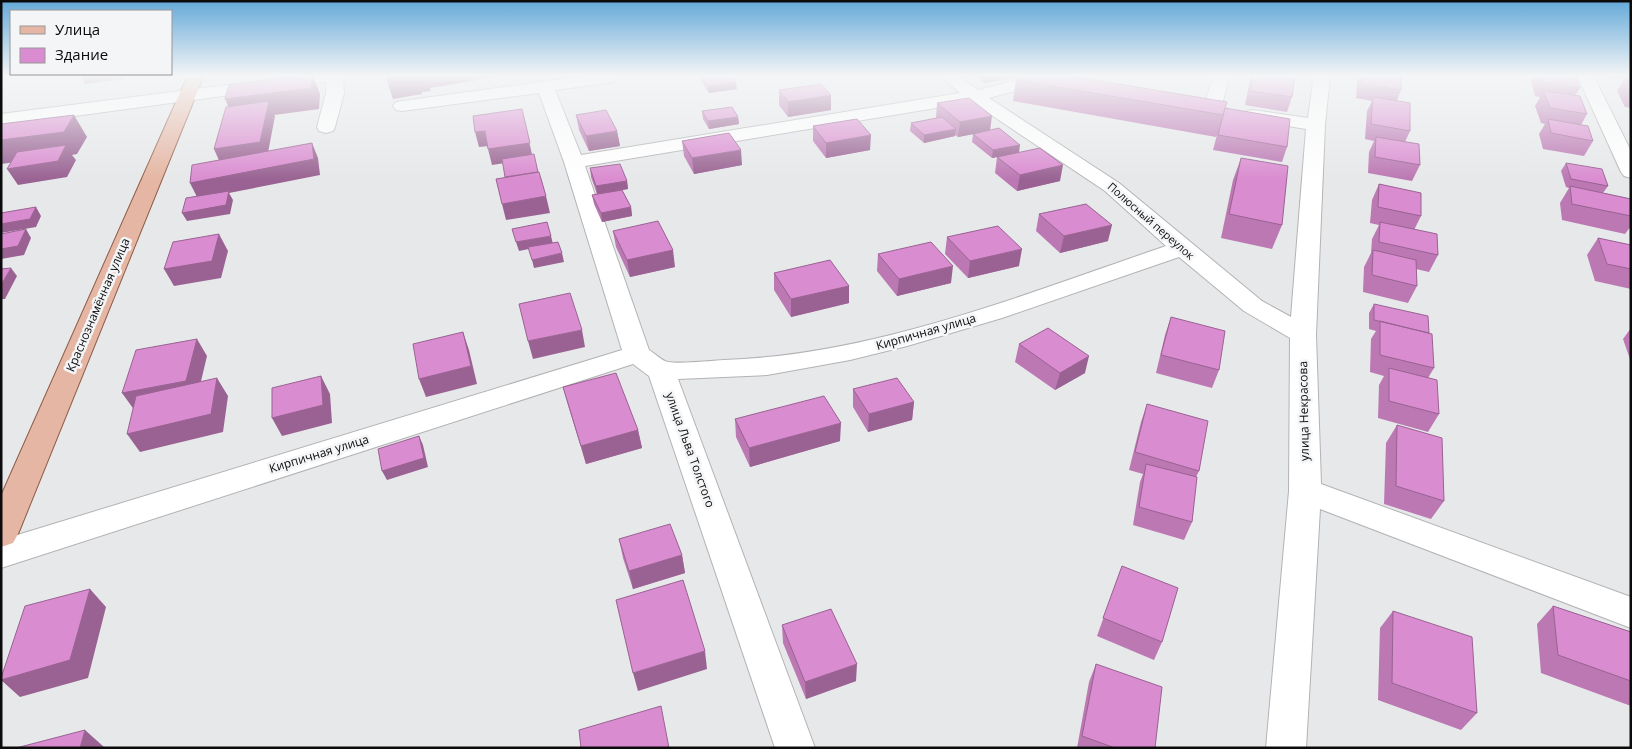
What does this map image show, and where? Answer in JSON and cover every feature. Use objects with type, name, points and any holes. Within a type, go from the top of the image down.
[{"type":"main road","name":"Краснознамённая улица","points":[[1,534],[181,110]]},
{"type":"street","points":[[1,120],[57,110]]},
{"type":"street","points":[[326,127],[331,110]]},
{"type":"street","points":[[569,110],[574,162],[638,354],[661,371]]},
{"type":"street","points":[[574,162],[890,110]]},
{"type":"street","name":"Полюсный переулок","points":[[996,110],[1112,187],[1253,306],[1303,335]]},
{"type":"street","points":[[1224,110],[1316,125]]},
{"type":"street","name":"улица Некрасова","points":[[1286,748],[1305,491],[1303,335],[1318,110]]},
{"type":"street","points":[[1602,110],[1631,172]]},
{"type":"street","name":"Кирпичная улица","points":[[661,371],[799,362],[881,346],[1004,310],[1182,248]]},
{"type":"street","name":"Кирпичная улица","points":[[1,554],[638,354]]},
{"type":"street","name":"улица Льва Толстого","points":[[661,371],[796,748]]},
{"type":"street","points":[[1305,491],[1631,613]]},
{"type":"building","points":[[225,110],[267,110],[260,142],[214,149]]},
{"type":"building","points":[[522,110],[530,143],[488,149],[485,131],[475,132],[473,116]]},
{"type":"building","points":[[606,110],[617,131],[586,136],[576,115]]},
{"type":"building","points":[[734,110],[738,117],[708,121],[702,111]]},
{"type":"building","points":[[945,110],[984,110],[992,116],[960,122]]},
{"type":"building","points":[[1193,110],[1225,110],[1223,115]]},
{"type":"building","points":[[1224,110],[1237,110],[1290,119],[1287,147],[1218,135]]},
{"type":"building","points":[[1372,110],[1410,110],[1410,131],[1371,124]]},
{"type":"building","points":[[1562,110],[1585,110],[1587,114]]},
{"type":"building","points":[[74,115],[64,132],[1,140],[1,124]]},
{"type":"building","points":[[942,117],[956,129],[924,135],[911,123]]},
{"type":"building","points":[[857,119],[871,135],[826,143],[813,126]]},
{"type":"building","points":[[1548,119],[1588,126],[1593,141],[1551,133]]},
{"type":"building","points":[[999,128],[1020,145],[993,150],[973,134]]},
{"type":"building","points":[[729,133],[741,150],[692,158],[682,141]]},
{"type":"building","points":[[1376,137],[1419,144],[1420,165],[1375,157]]},
{"type":"building","points":[[312,143],[314,159],[190,183],[192,165]]},
{"type":"building","points":[[66,145],[58,161],[7,169],[17,152]]},
{"type":"building","points":[[1040,148],[1063,165],[1020,175],[997,157]]},
{"type":"building","points":[[534,154],[538,172],[505,177],[502,159]]},
{"type":"building","points":[[1241,158],[1288,166],[1282,225],[1229,214]]},
{"type":"building","points":[[1566,163],[1602,169],[1608,186],[1571,179]]},
{"type":"building","points":[[620,164],[627,181],[596,186],[590,168]]},
{"type":"building","points":[[539,172],[546,196],[502,204],[496,179]]},
{"type":"building","points":[[1379,184],[1421,193],[1421,216],[1378,207]]},
{"type":"building","points":[[1570,186],[1631,199],[1631,216],[1572,204]]},
{"type":"building","points":[[622,190],[631,207],[601,213],[592,195]]},
{"type":"building","points":[[229,191],[226,205],[182,213],[186,198]]},
{"type":"building","points":[[1086,204],[1112,225],[1064,236],[1039,214]]},
{"type":"building","points":[[36,207],[30,219],[1,224],[1,213]]},
{"type":"building","points":[[658,221],[673,250],[627,260],[613,231]]},
{"type":"building","points":[[547,222],[551,236],[516,242],[512,229]]},
{"type":"building","points":[[1380,222],[1437,234],[1438,255],[1379,242]]},
{"type":"building","points":[[998,226],[1022,249],[970,261],[947,237]]},
{"type":"building","points":[[26,229],[18,246],[1,249],[1,234]]},
{"type":"building","points":[[219,234],[212,261],[164,269],[173,242]]},
{"type":"building","points":[[1598,238],[1631,245],[1631,269],[1607,264]]},
{"type":"building","points":[[558,242],[562,253],[532,260],[528,247]]},
{"type":"building","points":[[931,242],[953,266],[899,279],[878,254]]},
{"type":"building","points":[[1373,250],[1416,260],[1417,286],[1372,275]]},
{"type":"building","points":[[830,260],[849,286],[791,299],[774,273]]},
{"type":"building","points":[[11,268],[1,285],[1,269]]},
{"type":"building","points":[[570,293],[582,330],[528,341],[519,304]]},
{"type":"building","points":[[1374,304],[1428,316],[1429,333],[1374,320]]},
{"type":"building","points":[[1171,317],[1225,331],[1219,370],[1161,355]]},
{"type":"building","points":[[1380,321],[1432,334],[1434,368],[1380,355]]},
{"type":"building","points":[[1048,328],[1089,356],[1060,373],[1019,344]]},
{"type":"building","points":[[463,332],[471,366],[419,379],[413,344]]},
{"type":"building","points":[[197,339],[186,381],[122,393],[136,350]]},
{"type":"building","points":[[1389,368],[1437,380],[1439,414],[1389,401]]},
{"type":"building","points":[[616,373],[638,430],[581,446],[563,387]]},
{"type":"building","points":[[321,376],[323,405],[272,418],[272,388]]},
{"type":"building","points":[[217,378],[211,414],[127,434],[136,396]]},
{"type":"building","points":[[897,378],[914,402],[869,414],[853,389]]},
{"type":"building","points":[[824,396],[841,423],[749,448],[735,419]]},
{"type":"building","points":[[1147,404],[1208,421],[1199,471],[1135,452]]},
{"type":"building","points":[[1397,425],[1442,438],[1444,501],[1396,486]]},
{"type":"building","points":[[419,436],[424,458],[382,471],[378,449]]},
{"type":"building","points":[[1146,464],[1197,477],[1192,522],[1139,507]]},
{"type":"building","points":[[670,524],[682,555],[629,571],[619,539]]},
{"type":"building","points":[[1122,566],[1178,588],[1162,642],[1103,618]]},
{"type":"building","points":[[683,580],[705,651],[633,673],[616,600]]},
{"type":"building","points":[[90,589],[70,660],[1,680],[25,606]]},
{"type":"building","points":[[1553,606],[1631,632],[1631,681],[1558,655]]},
{"type":"building","points":[[831,609],[857,664],[805,682],[782,625]]},
{"type":"building","points":[[1393,611],[1472,637],[1477,713],[1392,683]]},
{"type":"building","points":[[1096,664],[1162,687],[1155,748],[1115,748],[1082,736]]},
{"type":"building","points":[[661,706],[669,748],[581,748],[579,730]]},
{"type":"building","points":[[85,730],[80,748],[16,748]]}]
